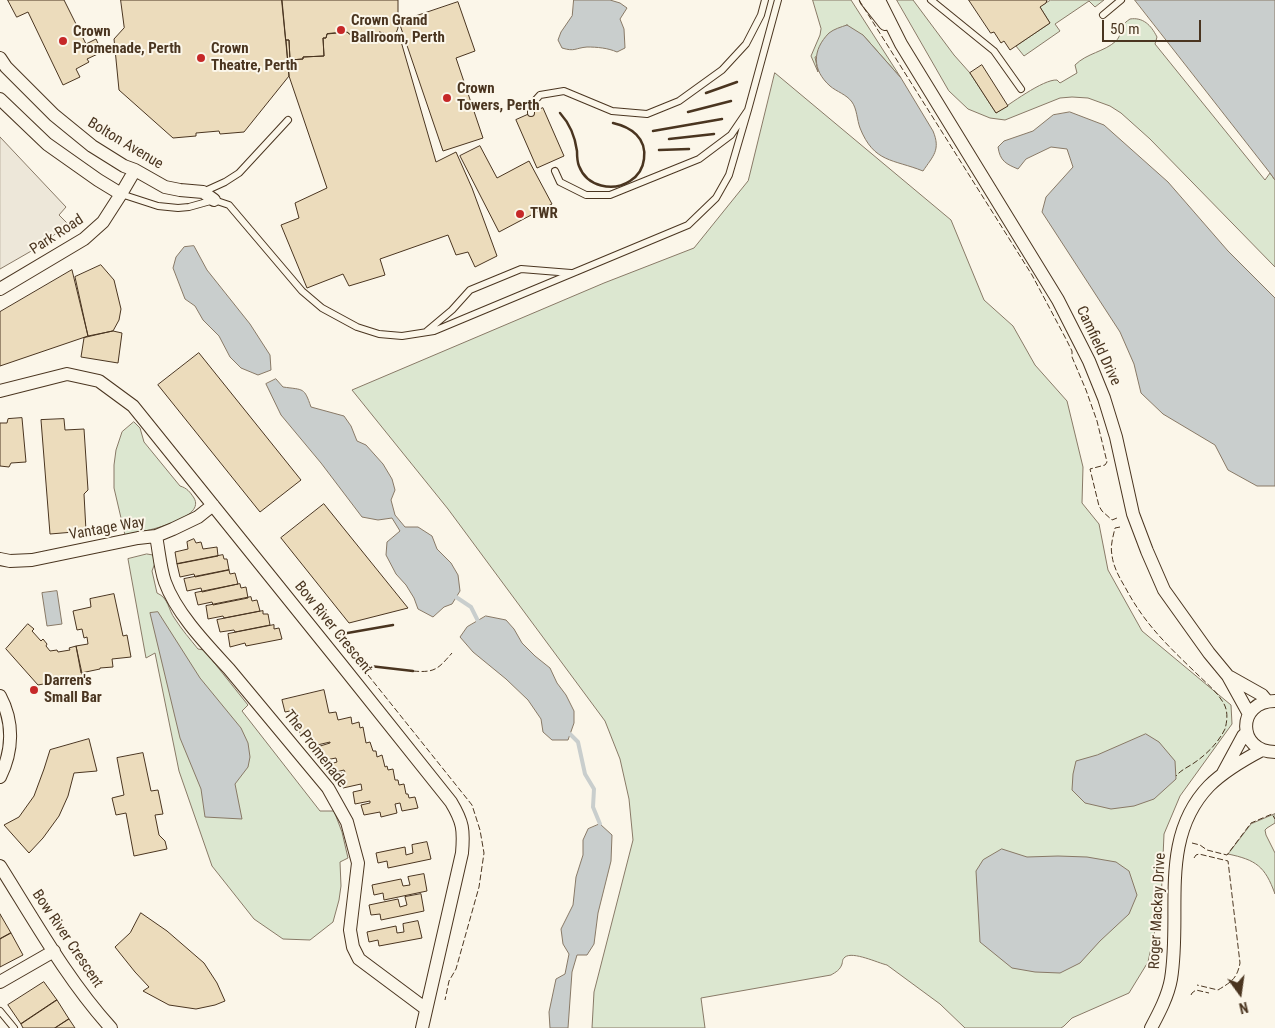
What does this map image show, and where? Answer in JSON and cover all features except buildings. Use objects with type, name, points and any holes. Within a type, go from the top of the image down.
[{"type":"street","name":"Camfield Drive","points":[[866,0],[900,44],[1058,300],[1089,361],[1104,398],[1116,437],[1133,514],[1164,590],[1228,676]]},
{"type":"street","name":"Camfield Drive","points":[[879,0],[900,44]]},
{"type":"street","name":"Bolton Avenue","points":[[0,58],[6,67],[54,115],[92,146],[124,166],[165,187],[203,192]]},
{"type":"street","points":[[0,99],[47,144],[121,194]]},
{"type":"street","name":"Park Road","points":[[0,289],[84,240],[103,222],[135,170]]},
{"type":"street","points":[[203,192],[214,200]]},
{"type":"street","name":"Bow River Crescent","points":[[0,391],[67,374],[99,381],[133,406],[451,802],[462,826],[462,853],[422,1028]]},
{"type":"street","name":"Vantage Way","points":[[0,559],[32,560],[156,536],[198,517],[213,506]]},
{"type":"street","name":"The Promenade","points":[[156,536],[165,581],[174,603],[328,788],[347,822],[358,863],[350,930],[353,947],[358,959],[426,1009]]},
{"type":"street","points":[[1228,676],[1271,701]]},
{"type":"street","points":[[1228,676],[1249,714]]},
{"type":"street","points":[[0,696],[7,711],[11,734],[8,756],[0,777]]},
{"type":"street","points":[[1271,701],[1260,703],[1249,714],[1247,732],[1255,746],[1272,751]]},
{"type":"street","points":[[1222,775],[1247,732]]},
{"type":"street","points":[[1222,775],[1226,771],[1272,751]]},
{"type":"street","name":"Roger Mackay Drive","points":[[1151,1028],[1170,981],[1174,952],[1176,860],[1179,840],[1186,821],[1196,803],[1222,775]]},
{"type":"street","name":"Bow River Crescent","points":[[0,866],[54,951],[110,1028]]},
{"type":"street","points":[[0,982],[54,951]]},
{"type":"lane","points":[[531,113],[531,105],[540,95],[564,91],[612,111],[647,114],[679,101],[722,70],[746,44],[761,15],[765,0]]},
{"type":"lane","points":[[121,194],[158,206],[178,208],[200,205],[214,200],[229,205],[302,291],[322,308],[357,327],[379,334],[402,336],[434,331],[688,225],[716,198],[729,175],[778,0]]},
{"type":"lane","points":[[931,0],[994,51],[1021,89]]},
{"type":"lane","points":[[1103,14],[1121,0]]},
{"type":"lane","points":[[555,172],[560,182],[586,195],[610,195],[699,159],[731,135],[748,110]]},
{"type":"lane","points":[[203,192],[239,173],[288,120]]},
{"type":"lane","points":[[425,332],[452,310],[470,290],[521,269],[572,273]]},
{"type":"lane","points":[[0,1011],[14,1028]]},
{"type":"green space","points":[[813,0],[851,0],[901,78],[863,35],[815,57],[818,72],[811,56],[821,29]]},
{"type":"green space","points":[[897,0],[913,0],[954,55],[970,73],[996,113],[1043,84],[1057,80],[1060,83],[1077,73],[1075,65],[1116,41],[1123,26],[1130,19],[1139,19],[1146,23],[1157,37],[1155,44],[1265,180],[1270,173],[1275,180],[1275,267],[1150,139],[1121,113],[1110,106],[1088,98],[1060,98],[1005,120],[990,118],[968,109],[949,91]]},
{"type":"green space","points":[[1051,0],[1104,0],[1095,7],[1089,1],[1055,24],[1060,31],[1024,56],[1016,46],[1050,23],[1040,7]]},
{"type":"green space","points":[[775,73],[951,220],[984,300],[1013,326],[1035,365],[1067,401],[1083,467],[1082,503],[1099,524],[1108,570],[1142,631],[1231,705],[1232,724],[1180,796],[1164,834],[1161,903],[1148,962],[1129,993],[1072,1018],[1061,1028],[965,1028],[940,1004],[887,965],[854,955],[845,957],[840,968],[831,975],[701,998],[705,1028],[592,1028],[594,992],[633,840],[629,799],[620,759],[605,721],[448,509],[352,390],[604,283],[694,248],[748,181]]},
{"type":"green space","points":[[134,422],[140,428],[144,442],[180,486],[186,489],[194,498],[195,506],[191,513],[169,524],[125,535],[114,488],[114,465],[116,450],[122,432]]},
{"type":"green space","points":[[147,554],[153,555],[155,563],[152,571],[157,593],[164,598],[180,627],[198,649],[204,650],[248,705],[242,711],[320,811],[334,811],[342,832],[348,858],[340,862],[341,886],[333,922],[310,940],[283,939],[254,919],[212,866],[179,771],[155,653],[146,658],[128,559]]},
{"type":"green space","points":[[1275,814],[1275,823],[1265,830],[1275,853],[1275,894],[1267,877],[1258,866],[1246,859],[1228,854],[1251,824]]},
{"type":"shaded area","points":[[574,0],[610,0],[620,3],[627,8],[620,19],[624,29],[625,48],[617,52],[595,47],[572,50],[562,48],[558,40],[572,16]]},
{"type":"shaded area","points":[[1135,0],[1275,0],[1275,180],[1270,173]]},
{"type":"shaded area","points":[[847,25],[863,35],[901,78],[933,131],[936,143],[935,152],[923,171],[878,154],[865,139],[852,102],[830,86],[820,73],[816,60],[819,46],[829,33]]},
{"type":"shaded area","points":[[1070,112],[1104,125],[1168,182],[1228,251],[1275,298],[1275,486],[1257,486],[1228,470],[1215,445],[1163,414],[1141,393],[1134,364],[1120,332],[1042,212],[1046,197],[1073,167],[1067,149],[1051,147],[1026,159],[1018,169],[1007,164],[1000,156],[998,147],[1004,141],[1033,131],[1053,115]]},
{"type":"shaded area","points":[[0,137],[66,207],[59,215],[68,224],[40,246],[0,269]]},
{"type":"shaded area","points":[[194,246],[207,270],[250,324],[270,355],[271,370],[258,375],[241,368],[230,357],[219,336],[203,320],[195,306],[185,299],[173,268],[176,257],[184,247]]},
{"type":"shaded area","points":[[276,379],[283,387],[305,393],[311,407],[344,416],[351,426],[357,441],[366,445],[383,464],[392,479],[395,490],[391,500],[395,515],[405,527],[418,527],[432,536],[437,549],[451,563],[458,575],[460,591],[452,604],[444,607],[433,617],[418,609],[414,598],[396,574],[386,555],[387,542],[400,531],[392,518],[378,520],[362,517],[281,415],[266,384]]},
{"type":"shaded area","points":[[57,591],[62,624],[47,626],[42,593]]},
{"type":"shaded area","points":[[158,612],[200,678],[241,728],[248,743],[250,757],[248,767],[235,784],[242,819],[205,817],[201,789],[180,738],[150,613]]},
{"type":"shaded area","points":[[486,616],[506,620],[522,643],[550,668],[574,711],[574,723],[568,740],[552,740],[543,732],[541,719],[528,700],[473,652],[460,637],[467,627]]},
{"type":"shaded area","points":[[1146,734],[1159,742],[1175,761],[1176,779],[1154,799],[1134,806],[1111,809],[1085,803],[1072,790],[1076,761],[1097,755]]},
{"type":"shaded area","points":[[600,824],[612,835],[611,861],[598,913],[594,944],[587,955],[577,955],[572,972],[568,1028],[550,1028],[549,1012],[556,979],[565,974],[569,954],[563,944],[561,929],[573,905],[576,877],[583,855],[583,840],[588,829]]},
{"type":"shaded area","points":[[1002,849],[1027,857],[1087,857],[1116,862],[1129,871],[1137,895],[1129,914],[1080,963],[1060,973],[1035,972],[1012,968],[980,942],[976,871],[983,860]]},
{"type":"waterway","points":[[456,597],[471,607],[478,621]]},
{"type":"waterway","points":[[570,734],[578,742],[585,774],[594,789],[593,807],[600,824]]},
{"type":"fence","points":[[859,0],[1032,275],[1072,351],[1072,357],[1097,421],[1107,462],[1105,465],[1090,469],[1099,506],[1112,520],[1117,518]]},
{"type":"fence","points":[[1120,527],[1115,528],[1111,548],[1115,567],[1132,600],[1174,652],[1216,692],[1226,709],[1226,726],[1219,739],[1203,756],[1176,776]]},
{"type":"fence","points":[[336,635],[472,805],[480,830],[484,853],[479,887],[456,969],[449,981],[445,1000]]},
{"type":"fence","points":[[413,671],[436,669],[452,653]]},
{"type":"fence","points":[[1192,843],[1200,845],[1207,850],[1227,855],[1251,823],[1272,814],[1275,819]]},
{"type":"fence","points":[[1194,858],[1199,854],[1228,861],[1240,963],[1233,980],[1218,990],[1197,985]]},
{"type":"fence","points":[[1191,995],[1196,990],[1209,993]]},
{"type":"wall","points":[[706,93],[737,82]]},
{"type":"wall","points":[[688,112],[731,101]]},
{"type":"wall","points":[[560,113],[567,121],[573,135],[579,166],[583,173],[594,183],[609,187],[623,184],[633,179],[640,172],[644,159],[643,145],[640,139],[626,127],[613,123]]},
{"type":"wall","points":[[653,131],[722,119]]},
{"type":"wall","points":[[669,139],[714,134]]},
{"type":"wall","points":[[659,150],[689,149]]},
{"type":"wall","points":[[336,635],[393,625]]},
{"type":"wall","points":[[361,665],[413,671]]},
{"type":"place","name":"Crown Grand Ballroom, Perth","points":[[341,30]]},
{"type":"place","name":"Crown Promenade, Perth","points":[[63,41]]},
{"type":"place","name":"Crown Theatre, Perth","points":[[201,58]]},
{"type":"place","name":"Crown Towers, Perth","points":[[447,98]]},
{"type":"place","name":"TWR","points":[[520,214]]},
{"type":"place","name":"Darren's Small Bar","points":[[34,690]]}]
